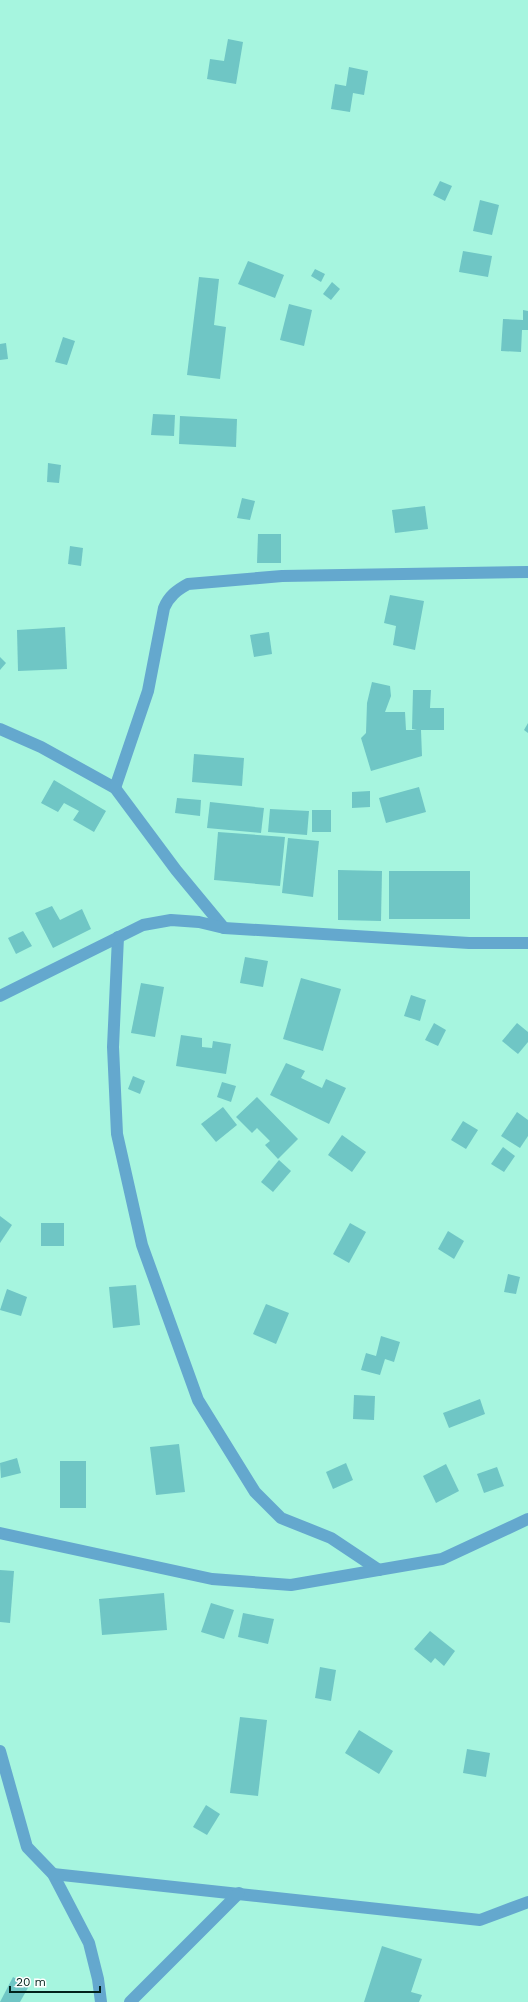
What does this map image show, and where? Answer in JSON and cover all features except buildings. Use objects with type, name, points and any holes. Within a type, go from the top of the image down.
[{"type":"street","points":[[115,788],[148,691],[164,608],[168,600],[180,588],[188,584],[282,576],[528,572]]},
{"type":"street","points":[[0,729],[41,747],[115,788],[176,870],[224,928]]},
{"type":"street","points":[[0,996],[143,925],[170,920],[198,922],[224,928],[469,944],[528,943]]},
{"type":"street","points":[[118,937],[113,1047],[117,1134],[142,1245],[198,1400],[254,1492],[281,1518],[331,1538],[379,1570]]},
{"type":"street","points":[[0,1533],[212,1579],[291,1585],[442,1559],[528,1519]]},
{"type":"street","points":[[0,1751],[27,1847],[53,1874],[89,1943],[98,1979],[101,2002]]},
{"type":"street","points":[[53,1874],[480,1920],[528,1902]]},
{"type":"street","points":[[130,2002],[239,1893]]}]
